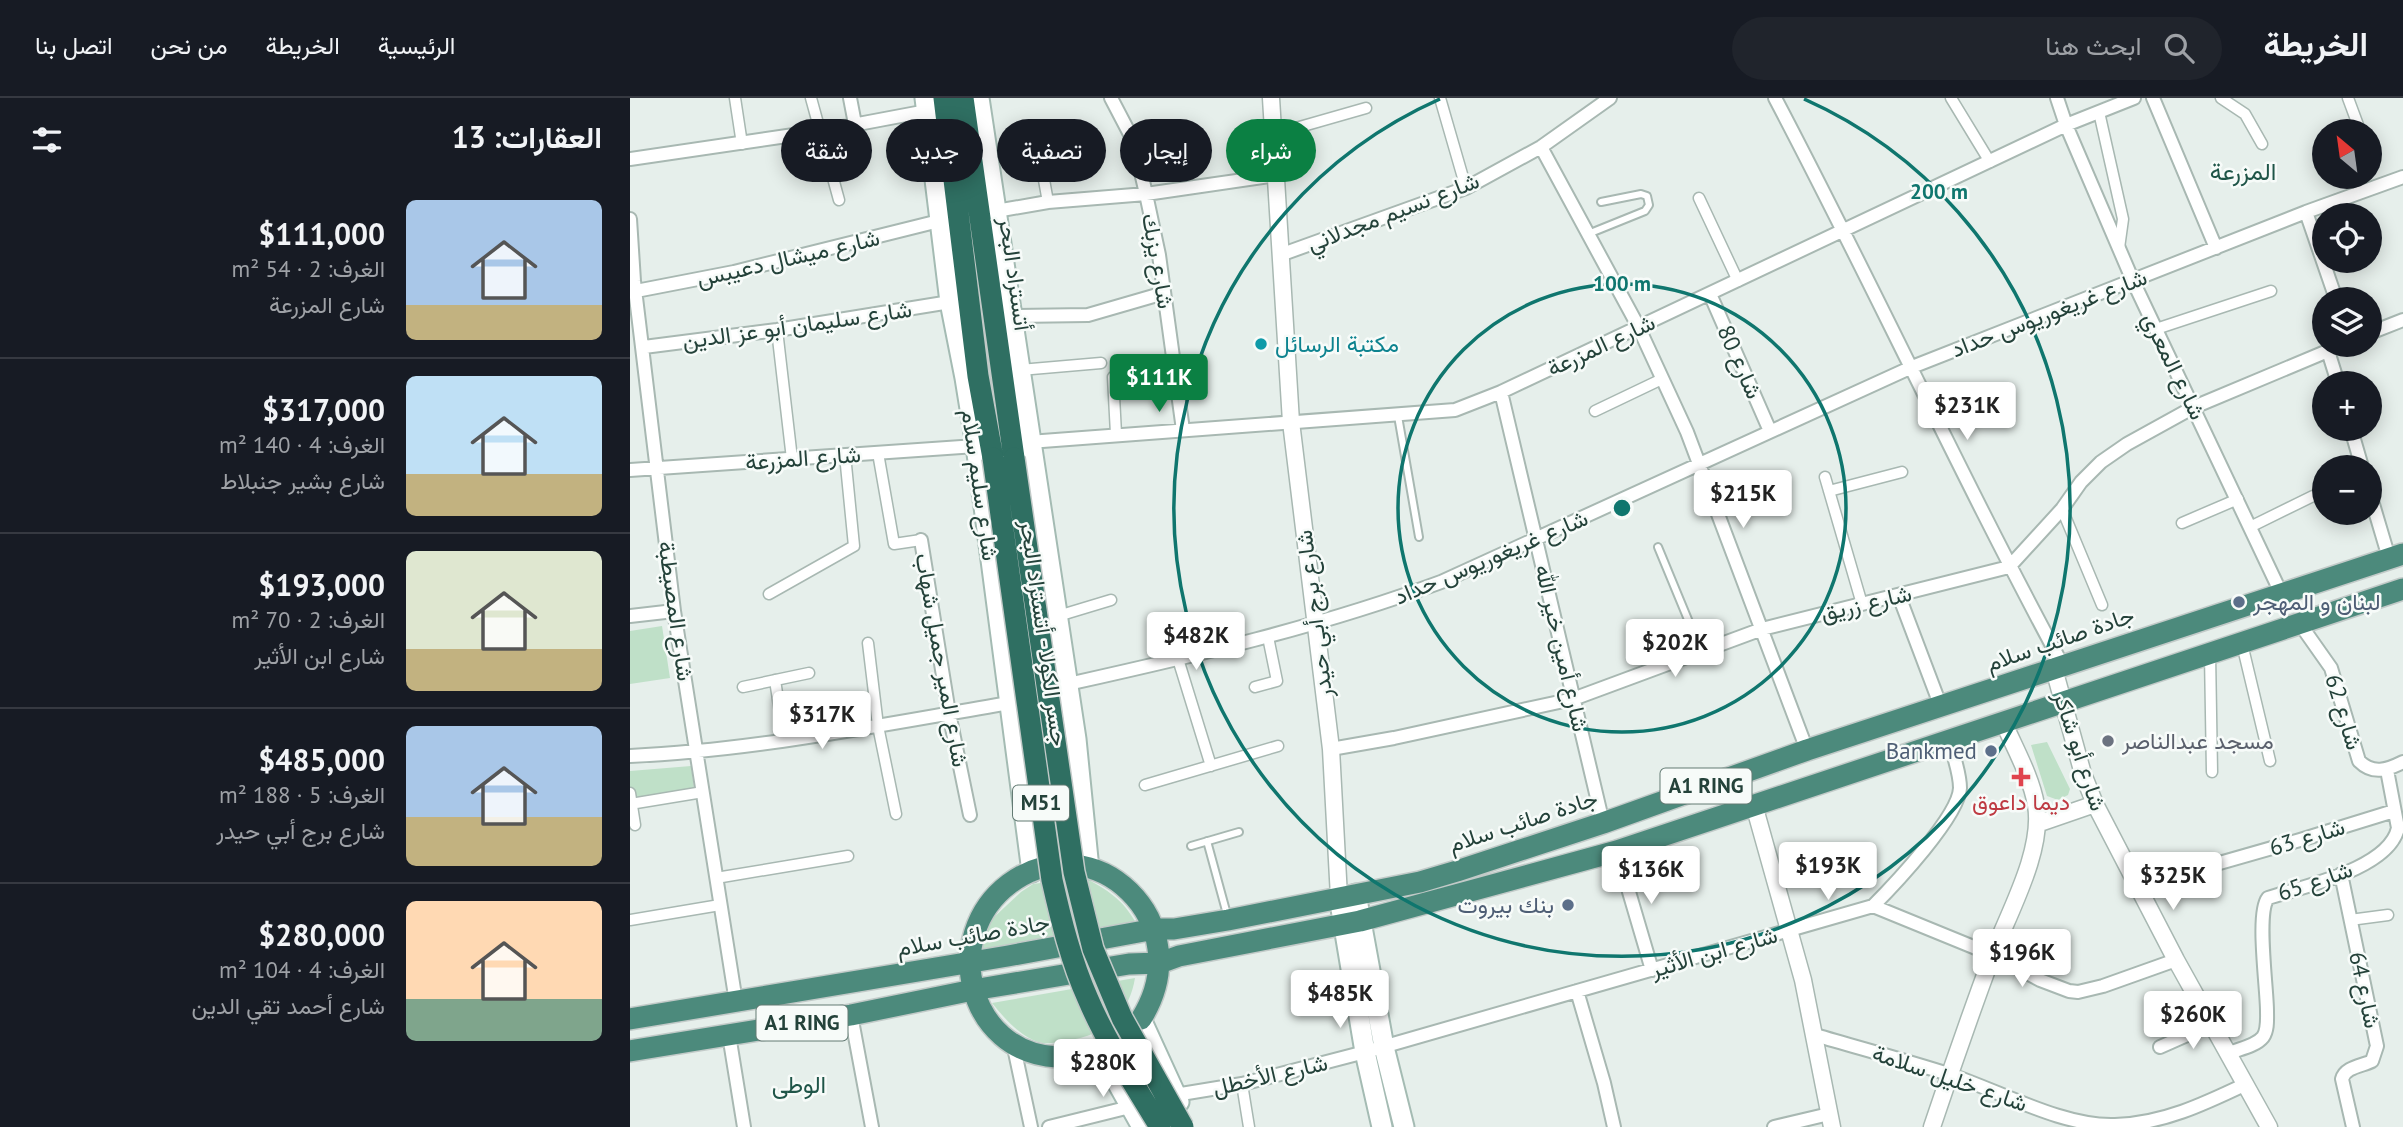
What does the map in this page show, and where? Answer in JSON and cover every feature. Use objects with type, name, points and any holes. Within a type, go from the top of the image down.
[{"type":"highway","name":"أتستراد البحر","points":[[963,98],[995,454]]},
{"type":"highway","name":"M51","points":[[932,102],[972,377],[995,454]]},
{"type":"highway","name":"جسر الكولا - أتستراد البحر","points":[[995,454],[1057,904],[1072,957],[1101,1027],[1160,1127]]},
{"type":"highway","name":"جسر الكولا - أتستراد البحر","points":[[995,454],[1086,924],[1093,949],[1122,1018],[1183,1127]]},
{"type":"highway","name":"جادة صائب سلام","points":[[630,1019],[1155,929],[1174,929],[1445,875],[1603,823],[1807,750],[2396,556]]},
{"type":"highway","name":"A1 RING","points":[[630,1051],[851,1015],[973,990],[1129,964],[1160,963],[1179,956],[1351,923],[1617,851],[2403,589]]},
{"type":"highway","points":[[1099,1050],[1077,1056],[1055,1057],[1033,1052],[1013,1042],[988,1020],[973,990],[969,963],[971,939],[980,917],[993,898],[1011,883],[1032,872],[1060,866],[1089,869],[1122,885],[1136,897],[1155,929],[1160,963],[1155,993],[1141,1019]]},
{"type":"main road","points":[[979,98],[1076,739],[1089,869]]},
{"type":"main road","name":"شارع سليم سلام","points":[[932,102],[939,221],[950,302],[972,377]]},
{"type":"main road","name":"شارع سليم سلام","points":[[995,454],[1010,703],[1032,872]]},
{"type":"main road","points":[[1015,748],[1025,762],[1033,767],[1049,769],[1069,759],[1076,739]]},
{"type":"main road","name":"شارع برج أبي حيدر","points":[[1348,896],[1364,1052],[1382,1127]]},
{"type":"main road","name":"شارع برج أبي حيدر","points":[[1351,923],[1404,1127]]},
{"type":"main road","points":[[1141,1019],[1175,1095],[1194,1127]]},
{"type":"main road","points":[[1099,1050],[1142,1127]]},
{"type":"street","points":[[735,98],[742,144]]},
{"type":"street","points":[[811,98],[817,119]]},
{"type":"street","points":[[850,98],[854,119]]},
{"type":"street","name":"شارع يزبك","points":[[1111,98],[1134,142],[1146,194],[1164,293],[1183,430]]},
{"type":"street","name":"شارع برج أبي حيدر","points":[[1271,98],[1273,119]]},
{"type":"street","points":[[1440,98],[1466,188]]},
{"type":"street","name":"شارع نسيم مجدلاني","points":[[1280,255],[1466,188],[1541,148],[1611,98]]},
{"type":"street","points":[[1775,98],[1912,367],[2059,668]]},
{"type":"street","points":[[1951,98],[1990,162]]},
{"type":"street","name":"شارع المعري","points":[[2057,98],[2133,281],[2281,593]]},
{"type":"street","name":"شارع المزرعة","points":[[1029,442],[1455,410],[1502,392],[2066,125],[2134,98]]},
{"type":"street","points":[[2153,98],[2216,248]]},
{"type":"street","points":[[2221,98],[2245,114],[2262,144]]},
{"type":"street","points":[[2348,98],[2356,119]]},
{"type":"street","points":[[872,119],[932,102]]},
{"type":"street","points":[[1316,122],[1366,108]]},
{"type":"street","points":[[2099,112],[2123,219],[2119,248]]},
{"type":"street","points":[[630,159],[781,138]]},
{"type":"street","points":[[1541,148],[1638,326],[1701,464],[1807,750]]},
{"type":"street","name":"شارع غريغوريوس حداد","points":[[1068,684],[1268,637],[1373,607],[1441,582],[1912,367],[2306,212],[2403,177]]},
{"type":"street","points":[[834,182],[839,200]]},
{"type":"street","points":[[1044,182],[1048,202]]},
{"type":"street","points":[[996,211],[1048,202],[1146,194],[1229,182]]},
{"type":"street","name":"شارع برج أبي حيدر","points":[[1277,182],[1291,422],[1348,896]]},
{"type":"street","points":[[1699,198],[1738,281]]},
{"type":"street","points":[[2306,212],[2332,287]]},
{"type":"street","name":"شارع المصيطبة","points":[[630,219],[633,284],[644,347],[674,611],[736,1002]]},
{"type":"street","name":"شارع ميشال دعيبس","points":[[633,284],[734,272],[939,221]]},
{"type":"street","points":[[2156,329],[2272,291]]},
{"type":"street","points":[[1012,316],[1087,315],[1164,293]]},
{"type":"street","name":"شارع 80","points":[[1710,294],[1770,431]]},
{"type":"street","name":"شارع سليمان أبو عز الدين","points":[[644,347],[777,330],[950,302]]},
{"type":"street","points":[[2382,328],[2403,320]]},
{"type":"street","points":[[777,330],[792,459]]},
{"type":"street","points":[[2009,567],[2062,509],[2081,482],[2101,462],[2127,444],[2194,407],[2314,357]]},
{"type":"street","points":[[1020,370],[1101,363]]},
{"type":"street","points":[[1113,377],[1116,434]]},
{"type":"street","points":[[1595,411],[1662,379]]},
{"type":"street","name":"شارع أمين خير الله","points":[[1502,392],[1603,823]]},
{"type":"street","name":"شارع المزرعة","points":[[630,470],[877,453],[995,454]]},
{"type":"street","name":"شارع المير جميل شهاب","points":[[877,453],[894,544],[921,540],[949,713],[970,815]]},
{"type":"street","points":[[769,594],[854,546],[845,455]]},
{"type":"street","points":[[1829,491],[1902,472]]},
{"type":"street","points":[[1825,477],[1862,604]]},
{"type":"street","points":[[2250,527],[2312,496]]},
{"type":"street","points":[[2182,523],[2238,499]]},
{"type":"street","points":[[2062,509],[2102,605]]},
{"type":"street","points":[[2382,523],[2396,556]]},
{"type":"street","name":"شارع زريق","points":[[1331,749],[1573,699],[1762,629],[2009,567]]},
{"type":"street","points":[[1899,596],[1941,707]]},
{"type":"street","points":[[1058,615],[1111,600]]},
{"type":"street","points":[[630,616],[674,611]]},
{"type":"street","name":"شارع 62","points":[[2300,624],[2331,668],[2359,761],[2365,767],[2387,770],[2403,762]]},
{"type":"street","points":[[1255,687],[1277,681],[1268,637]]},
{"type":"street","points":[[868,643],[878,726],[896,814]]},
{"type":"street","points":[[2242,643],[2270,761]]},
{"type":"street","points":[[2210,653],[2212,772]]},
{"type":"street","points":[[1178,659],[1210,766]]},
{"type":"street","name":"شارع أبو شاكر","points":[[2059,668],[2064,701],[2083,774],[2095,804],[2176,960],[2269,1127]]},
{"type":"street","points":[[743,687],[809,673]]},
{"type":"street","points":[[775,680],[784,739]]},
{"type":"street","points":[[630,756],[697,753],[1010,703]]},
{"type":"street","points":[[1932,1127],[1949,1074],[2028,867],[2037,824],[2031,787],[2003,721]]},
{"type":"street","name":"شارع ابن الأثير","points":[[1364,1052],[1873,906],[1906,873],[1933,838],[1957,799],[1959,779],[1950,739]]},
{"type":"street","points":[[1145,785],[1278,746]]},
{"type":"street","name":"شارع 65","points":[[2229,1053],[2256,1043],[2266,1030],[2262,923],[2265,902],[2268,898],[2360,867],[2396,837],[2401,828],[2394,811],[2387,770]]},
{"type":"street","points":[[635,825],[631,800],[703,792]]},
{"type":"street","points":[[2037,824],[2095,804]]},
{"type":"street","points":[[1755,805],[1791,929],[1831,1121],[1774,1127]]},
{"type":"street","name":"شارع 63","points":[[2139,886],[2394,811]]},
{"type":"street","points":[[1617,851],[1652,970]]},
{"type":"street","points":[[716,878],[848,856]]},
{"type":"street","name":"شارع 64","points":[[2341,874],[2377,1046],[2372,1061],[2343,1074],[2346,1103],[2353,1127]]},
{"type":"street","points":[[630,920],[720,905]]},
{"type":"street","points":[[1873,906],[1993,955],[2040,980],[2078,992],[2176,960]]},
{"type":"street","points":[[2350,920],[2388,915]]},
{"type":"street","points":[[1577,991],[1614,1127]]},
{"type":"street","points":[[851,1015],[872,1127]]},
{"type":"street","points":[[2160,1047],[2212,1024]]},
{"type":"street","points":[[729,1034],[744,1127]]},
{"type":"street","name":"شارع خليل سلامة","points":[[1815,1035],[1949,1074],[2067,1118],[2098,1125],[2136,1124],[2159,1119],[2246,1084]]},
{"type":"street","points":[[1013,1042],[1031,1127]]},
{"type":"street","name":"شارع الأخطل","points":[[1175,1095],[1242,1084],[1364,1052]]},
{"type":"street","points":[[1242,1084],[1249,1127]]},
{"type":"street","points":[[1049,1127],[1130,1107]]},
{"type":"lane","points":[[1588,234],[1645,211],[1649,205],[1647,197],[1641,194],[1601,202]]},
{"type":"lane","points":[[1398,416],[1419,537]]},
{"type":"lane","points":[[1658,547],[1701,650]]},
{"type":"lane","points":[[1191,846],[1239,832]]},
{"type":"lane","points":[[1207,841],[1228,919]]},
{"type":"green space","points":[[662,626],[670,678],[630,684],[630,631]]},
{"type":"green space","points":[[2047,742],[2070,789],[2068,795],[2058,800],[2047,796],[2031,745]]},
{"type":"green space","points":[[691,766],[694,788],[630,798],[630,771]]},
{"type":"green space","points":[[1084,877],[1120,901],[1136,923],[982,950],[990,921],[1021,892],[1033,884]]},
{"type":"green space","points":[[1135,978],[1127,1003],[1120,1014],[1102,1029],[1078,1039],[1043,1043],[1028,1038],[1014,1028],[992,1003]]},
{"type":"place","name":"مكتبة الرسائل","points":[[1261,344]]},
{"type":"place","name":"لبنان و المهجر","points":[[2239,602]]},
{"type":"place","name":"مسجد عبدالناصر","points":[[2108,741]]},
{"type":"place","name":"Bankmed","points":[[1991,751]]},
{"type":"place","name":"ديما داعوق","points":[[2021,777]]},
{"type":"place","name":"بنك بيروت","points":[[1568,905]]},
{"type":"district","name":"المزرعة","points":[[2243,172]]},
{"type":"district","name":"الوطى","points":[[799,1085]]}]
